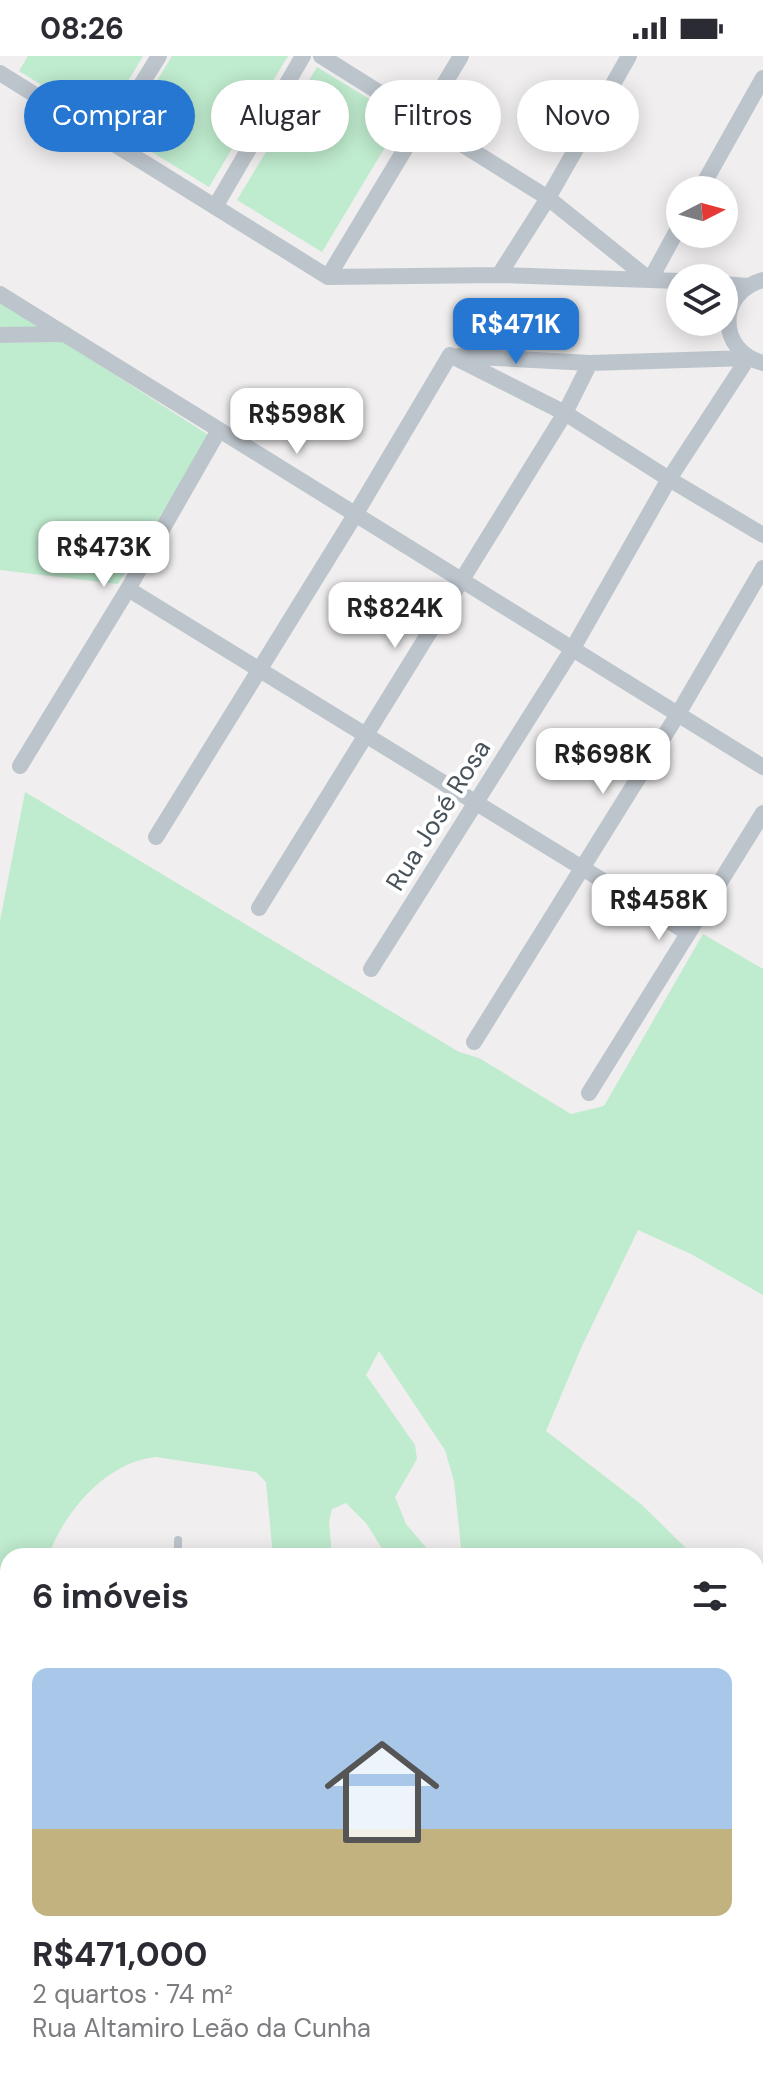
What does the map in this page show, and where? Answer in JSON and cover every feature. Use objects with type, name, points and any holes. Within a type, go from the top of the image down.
[{"type":"street","points":[[8,56],[0,71],[24,87]]},
{"type":"street","points":[[144,80],[159,56]]},
{"type":"street","points":[[215,207],[303,56]]},
{"type":"street","points":[[321,56],[365,84]]},
{"type":"street","points":[[447,80],[461,56]]},
{"type":"street","points":[[499,275],[548,198],[629,56]]},
{"type":"street","points":[[708,176],[763,78]]},
{"type":"street","points":[[124,152],[328,277],[499,275],[666,281]]},
{"type":"street","points":[[328,277],[405,152]]},
{"type":"street","points":[[474,152],[548,198],[650,280]]},
{"type":"street","points":[[650,280],[667,248]]},
{"type":"street","points":[[755,283],[735,297],[728,313],[729,330],[735,346],[755,361]]},
{"type":"street","points":[[0,294],[763,767]]},
{"type":"street","points":[[0,335],[66,334]]},
{"type":"street","points":[[450,355],[590,363],[755,361]]},
{"type":"street","points":[[450,355],[565,413],[763,535]]},
{"type":"street","points":[[156,837],[450,355]]},
{"type":"street","name":"Rua José Rosa","points":[[371,969],[573,648],[669,479],[755,361]]},
{"type":"street","points":[[259,908],[565,413],[590,363]]},
{"type":"street","points":[[20,766],[128,589],[219,430]]},
{"type":"street","points":[[474,1042],[678,714],[763,568]]},
{"type":"street","points":[[128,589],[688,933]]},
{"type":"street","points":[[589,1093],[763,813]]},
{"type":"lane","points":[[178,1540],[178,1548]]},
{"type":"green space","points":[[28,56],[143,56],[129,80],[34,80],[19,71]]},
{"type":"green space","points":[[172,56],[288,56],[274,80],[211,80],[211,152],[230,152],[209,187],[152,152],[195,152],[195,80],[157,80]]},
{"type":"green space","points":[[317,67],[338,80],[309,80]]},
{"type":"green space","points":[[349,87],[365,96],[365,152],[382,152],[322,252],[237,200],[266,152],[349,152]]},
{"type":"green space","points":[[0,300],[53,331],[0,330]]},
{"type":"green space","points":[[64,342],[210,436],[118,584],[0,570],[0,343]]},
{"type":"green space","points":[[25,792],[459,1052],[479,1058],[571,1114],[604,1106],[703,934],[763,969],[763,1295],[691,1254],[638,1230],[582,1346],[546,1431],[642,1505],[686,1548],[461,1548],[454,1481],[445,1450],[379,1351],[366,1375],[415,1445],[417,1459],[395,1497],[406,1524],[426,1548],[382,1548],[366,1523],[346,1503],[332,1509],[329,1522],[331,1548],[272,1548],[266,1482],[256,1472],[156,1457],[120,1468],[104,1479],[76,1506],[51,1548],[0,1548],[0,921]]}]
